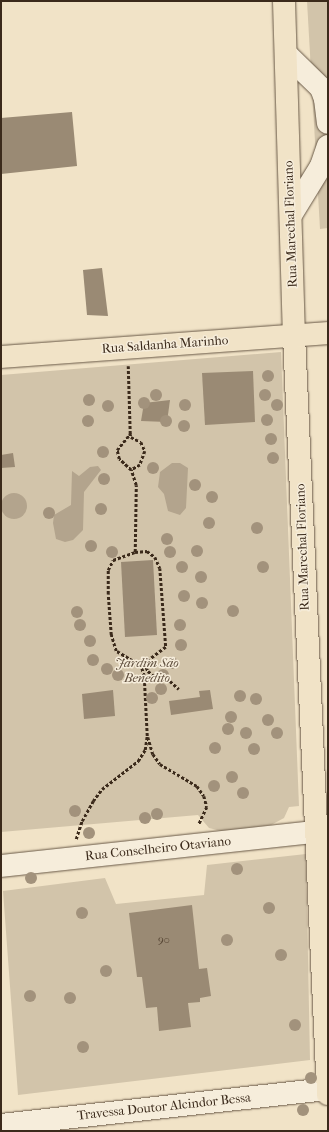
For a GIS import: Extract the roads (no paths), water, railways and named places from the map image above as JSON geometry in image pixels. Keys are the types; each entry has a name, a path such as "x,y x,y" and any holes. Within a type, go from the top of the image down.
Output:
{"main road":[{"name":"Rua Marechal Floriano","path":"284,1 294,336 315,832 328,1094"},
{"name":"Rua Saldanha Marinho","path":"1,357 328,333"}],"street":[{"path":"286,54 321,88 326,99 328,123"},
{"path":"291,215 321,166 328,146"},
{"name":"Rua Conselheiro Otaviano","path":"1,866 315,832"},
{"name":"Travessa Doutor Alcindor Bessa","path":"1,1125 328,1088"}],"park label":[{"name":"Jardim São Benedito","path":"147,672"}]}
